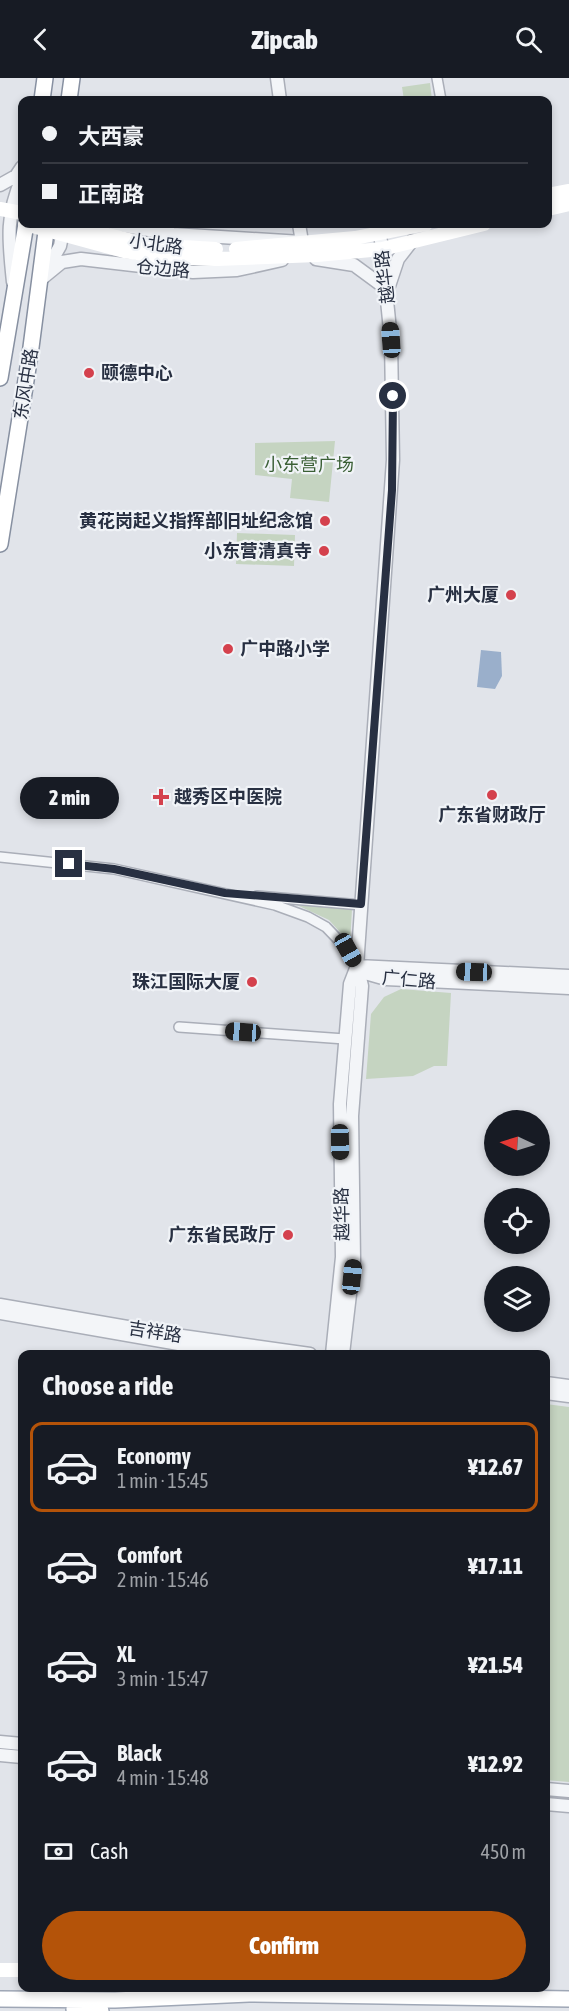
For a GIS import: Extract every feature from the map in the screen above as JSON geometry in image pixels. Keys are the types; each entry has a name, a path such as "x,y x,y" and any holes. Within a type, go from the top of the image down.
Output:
{"main road":[{"path":"43,96 45,78"},
{"path":"70,96 72,78"},
{"path":"552,194 569,190"},
{"path":"552,208 569,204"},
{"path":"0,208 18,212"},
{"name":"小北路","path":"0,218 18,222"},
{"name":"东风中路","path":"0,378 24,228"},
{"name":"小北路","path":"43,228 124,251 165,257 217,254"},
{"name":"东风中路","path":"0,544 46,228"},
{"name":"小北路","path":"79,228 131,242 217,254"},
{"name":"仓边路","path":"217,254 380,234 408,228"},
{"name":"仓边路","path":"217,254 292,257 382,249 467,228"},
{"path":"0,1970 18,1970"},
{"path":"171,1992 198,1995"},
{"path":"0,2007 198,1995 323,1995 389,1992 569,1999"},
{"path":"0,1999 101,2011"}],"street":[{"path":"277,78 279,96"},
{"path":"437,78 440,96"},
{"path":"0,185 18,173"},
{"path":"14,295 8,226 18,188"},
{"path":"40,280 60,246 63,228"},
{"path":"78,228 75,242 80,252 93,260"},
{"name":"仓边路","path":"137,228 173,234 302,242"},
{"path":"300,228 302,242"},
{"name":"越华路","path":"332,1350 342,1257 340,1104 350,984 357,966 392,490 393,371 388,290 380,234"},
{"path":"0,237 7,250 14,295"},
{"path":"292,257 354,265 388,290 398,259 412,241"},
{"name":"仓边路","path":"40,280 62,262 93,260 142,268 217,272 256,267 292,257"},
{"path":"0,856 114,869 275,905 308,917 338,938 357,966"},
{"path":"225,893 361,904"},
{"name":"越华路","path":"343,1350 355,1237 352,1116 362,986 357,966"},
{"name":"广仁路","path":"357,966 569,976"},
{"name":"广仁路","path":"357,966 365,973 386,979 569,988"},
{"path":"179,1027 345,1039"},
{"name":"吉祥路","path":"0,1305 179,1336 281,1350"},
{"name":"吉祥路","path":"0,1313 213,1350"},
{"path":"550,1384 569,1386"},
{"path":"550,1394 569,1396"},
{"path":"0,1742 18,1744"},
{"path":"0,1755 18,1757"},
{"path":"550,1789 569,1791"},
{"path":"550,1804 569,1806"},
{"path":"323,1995 329,1992"}],"green space":[{"path":"430,83 432,96 403,96 402,87"},
{"name":"小东营广场","path":"335,441 329,502 290,498 292,479 255,475 255,443"},
{"path":"237,533 295,535 294,566 236,564"},
{"path":"297,905 352,909 350,943 329,920"},
{"path":"401,989 451,993 447,1066 434,1066 413,1076 366,1079 371,1014 384,997"},
{"path":"550,1405 569,1407 569,1782 550,1780"}],"water":[{"path":"481,650 501,652 502,676 495,689 477,687"}],"place":[{"name":"颐德中心","path":"89,373"},
{"name":"黄花岗起义指挥部旧址纪念馆","path":"325,521"},
{"name":"小东营清真寺","path":"324,551"},
{"name":"广州大厦","path":"511,595"},
{"name":"广中路小学","path":"228,649"},
{"name":"广东省财政厅","path":"492,795"},
{"name":"越秀区中医院","path":"161,797"},
{"name":"珠江国际大厦","path":"252,982"},
{"name":"广东省民政厅","path":"288,1235"}],"route":[{"path":"69,864 114,869 225,893 361,904 392,490 393,396"}]}
